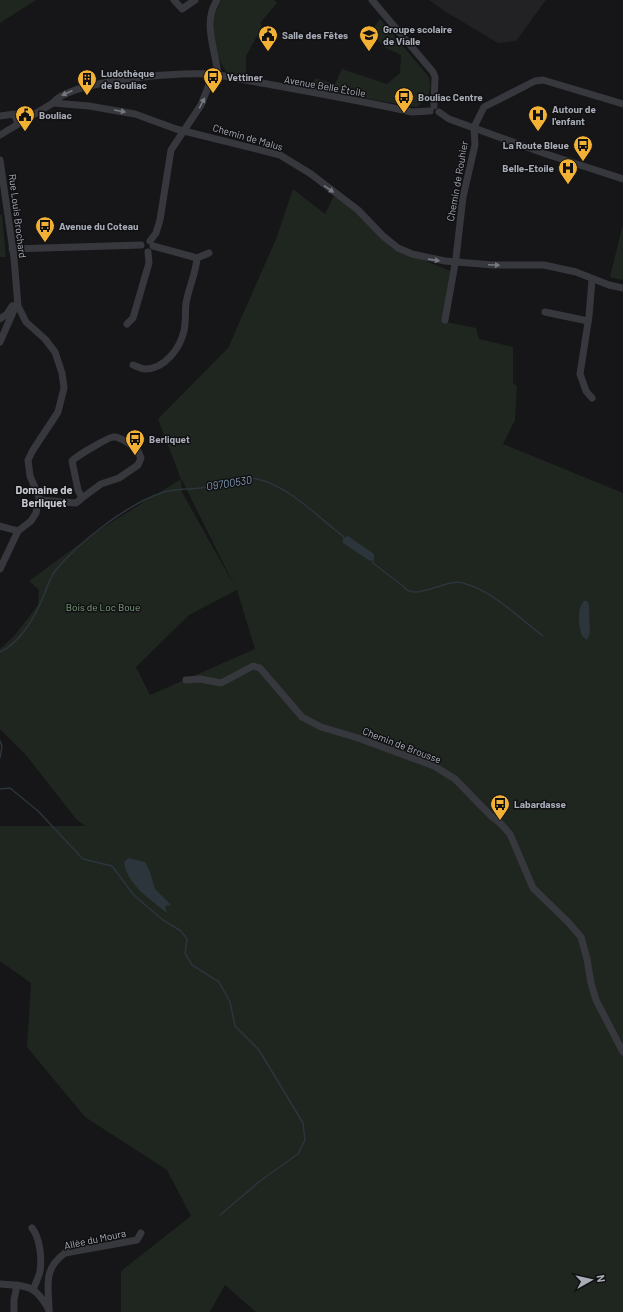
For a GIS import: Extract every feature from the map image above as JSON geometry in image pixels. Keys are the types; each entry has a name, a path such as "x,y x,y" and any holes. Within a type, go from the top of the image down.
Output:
{"street":[{"path":"174,0 182,9 194,0"},
{"path":"127,324 133,318 148,263 150,246 160,220 171,150 205,98 210,82 218,75 210,22 212,11 217,0"},
{"path":"372,0 433,72 435,77 432,108 439,108 439,112 449,119 546,154 623,179"},
{"name":"Avenue Belle Étoile","path":"0,135 53,103 64,94 88,85 157,76 218,75 412,112 432,108"},
{"path":"474,128 484,108 535,81 543,80 623,104"},
{"name":"Chemin de Malus","path":"53,103 122,111 185,130 280,155 298,165 358,210 383,236 398,248 430,260 493,265 544,265 576,272 609,286 623,288"},
{"path":"0,116 14,114 18,123"},
{"name":"Chemin de Rouhier","path":"455,262 463,197 475,145 474,128"},
{"name":"Rue Louis Brochard","path":"0,160 17,299"},
{"path":"12,249 142,245 145,241 150,246 197,258 209,253"},
{"path":"133,365 144,369 157,366 166,361 179,347 185,329 186,304 196,268 197,258"},
{"path":"445,320 455,262"},
{"path":"592,280 588,322 580,374 586,391 592,398"},
{"path":"0,319 7,314 17,299"},
{"path":"0,342 16,308 17,299"},
{"path":"0,570 18,531 31,521 36,513 40,500 38,491 28,471 28,460 32,450 60,408 63,397 64,380 55,352 45,339 26,322 18,306 17,299"},
{"path":"545,312 588,322"},
{"path":"40,500 76,503 101,484 116,480 138,465 141,458 138,451 113,437 95,448 88,449 74,458 72,461 72,468 78,490 82,498"},
{"path":"0,526 18,531"},
{"name":"Chemin de Brousse","path":"186,680 200,679 221,683 253,666 260,668 302,717 321,727 358,738 434,766 455,779 510,834 532,888 568,922 581,937 596,1000 623,1052"},
{"path":"32,1228 37,1234 40,1259 40,1272 34,1291"},
{"name":"Allée du Moura","path":"50,1312 49,1272 55,1260 65,1253 137,1240 142,1233"},
{"path":"0,1284 30,1287 42,1298 50,1312"},
{"path":"14,1312 14,1300 17,1285"},
{"path":"34,1291 49,1286"}],"shaded area":[{"path":"429,0 546,0 516,41 498,43"},
{"path":"348,536 374,554 374,559 370,561 343,543 343,538"},
{"path":"584,601 587,601 589,605 590,633 587,640 582,636 579,623 581,604"},
{"path":"129,858 145,862 150,872 155,889 171,905 165,906 167,913 134,885 126,870 124,862"}],"green space":[{"path":"0,0 36,0 0,23"},
{"path":"222,0 274,0 277,3 261,22 261,29 246,56 246,76 228,73 218,56 215,46 214,25 215,15"},
{"path":"380,19 429,77 430,91 427,98 416,107 311,89 315,78 335,84 342,69 387,84 400,73 401,55 386,48 370,33"},
{"name":"Bois de Loc Boue","path":"293,189 325,214 334,196 356,211 391,247 453,272 446,322 476,328 479,339 513,347 513,384 517,386 515,420 503,444 623,493 623,1312 256,1312 225,1285 210,1312 121,1312 121,1271 191,1216 167,1170 85,1117 27,1047 31,983 0,961 0,826 85,826 76,819 26,755 0,729 0,649 15,635 38,605 39,590 29,581 96,532 181,479 158,419 228,348 276,239","holes":["182,480 235,587 182,492","237,590 255,649 150,695 136,667 189,615"]},
{"path":"0,215 2,215 6,257 0,257"},
{"path":"623,224 623,280 610,277"}],"waterway":[{"name":"O9700530","path":"0,652 13,644 29,625 37,611 50,579 65,559 91,536 120,514 135,505 164,492 201,488 245,478 257,479 281,488 292,495 344,537"},
{"name":"O9700530","path":"373,558 373,563 408,591 422,591 456,582 463,583 485,592 543,636"},
{"name":"O9700530","path":"0,741 2,746 0,758"},
{"path":"0,789 10,788 38,811 83,859 112,866 133,894 163,920 181,931 187,939 185,953 192,965 219,982 230,1002 235,1026 259,1050 303,1123 305,1140 298,1154 260,1181 220,1215"}],"place":[{"name":"Salle des Fêtes","path":"268,52"},
{"name":"Groupe scolaire de Vialle","path":"369,52"},
{"name":"Vettiner","path":"213,94"},
{"name":"Ludothèque de Bouliac","path":"87,96"},
{"name":"Bouliac Centre","path":"404,114"},
{"name":"Bouliac","path":"25,132"},
{"name":"Autour de l'enfant","path":"538,132"},
{"name":"La Route Bleue","path":"583,162"},
{"name":"Belle-Etoile","path":"568,185"},
{"name":"Avenue du Coteau","path":"45,243"},
{"name":"Berliquet","path":"135,456"},
{"name":"Labardasse","path":"500,821"}],"district":[{"name":"Domaine de Berliquet","path":"44,496"}]}
